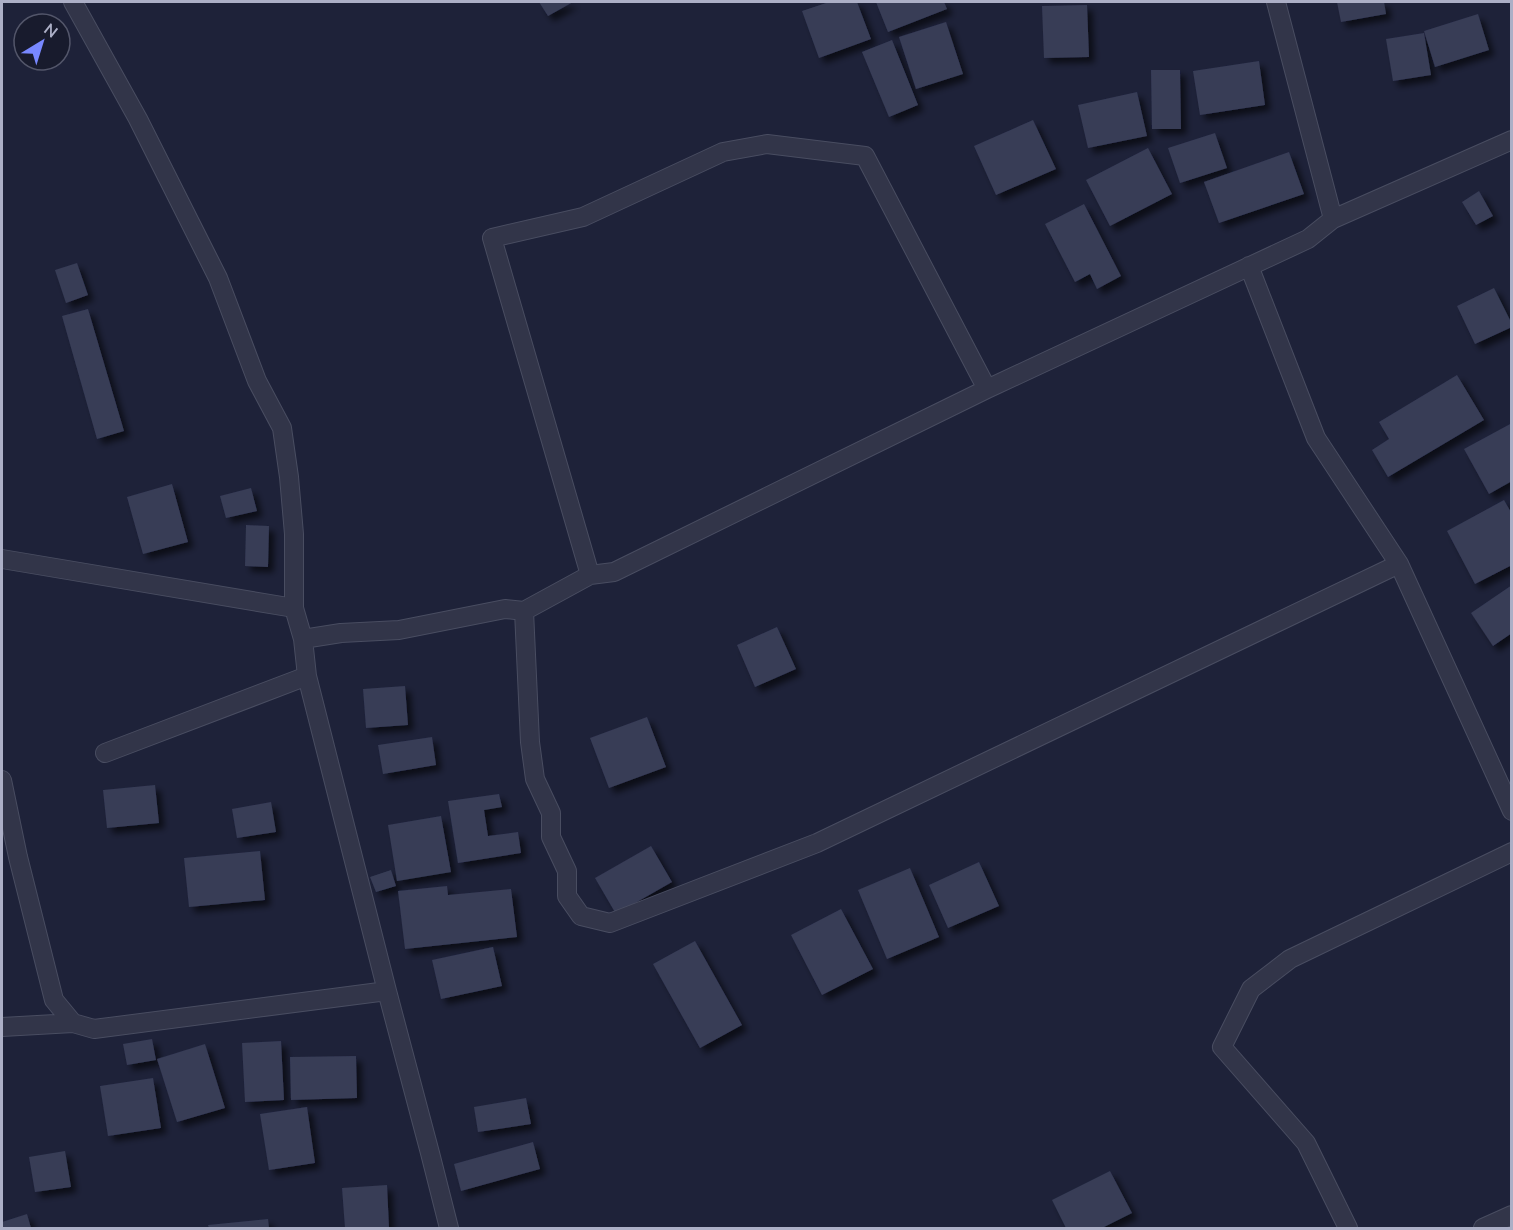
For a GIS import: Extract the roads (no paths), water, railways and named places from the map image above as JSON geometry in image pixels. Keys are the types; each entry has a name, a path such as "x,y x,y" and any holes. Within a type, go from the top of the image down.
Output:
{"street":[{"path":"73,2 138,118 218,278 256,381 282,428 294,534 294,608 303,639 307,676 449,1228"},
{"path":"1276,2 1333,219"},
{"path":"303,639 341,633 399,630 505,609 524,611 590,574 614,572 987,389 1308,239 1333,219 1512,140"},
{"path":"590,574 492,238 583,217 723,152 767,144 864,156 987,389"},
{"path":"1249,266 1316,438 1399,564 1512,811"},
{"path":"2,559 294,608"},
{"path":"524,611 530,742 535,779 551,813 551,837 567,871 567,896 581,916 610,923 817,843 1399,564"},
{"path":"105,753 307,676"},
{"path":"2,780 18,857 54,1000 74,1023"},
{"path":"1348,1228 1306,1143 1222,1047 1251,990 1290,959 1512,852"},
{"path":"2,1027 74,1023 94,1029 387,991"},
{"path":"1483,1228 1512,1215"}]}
